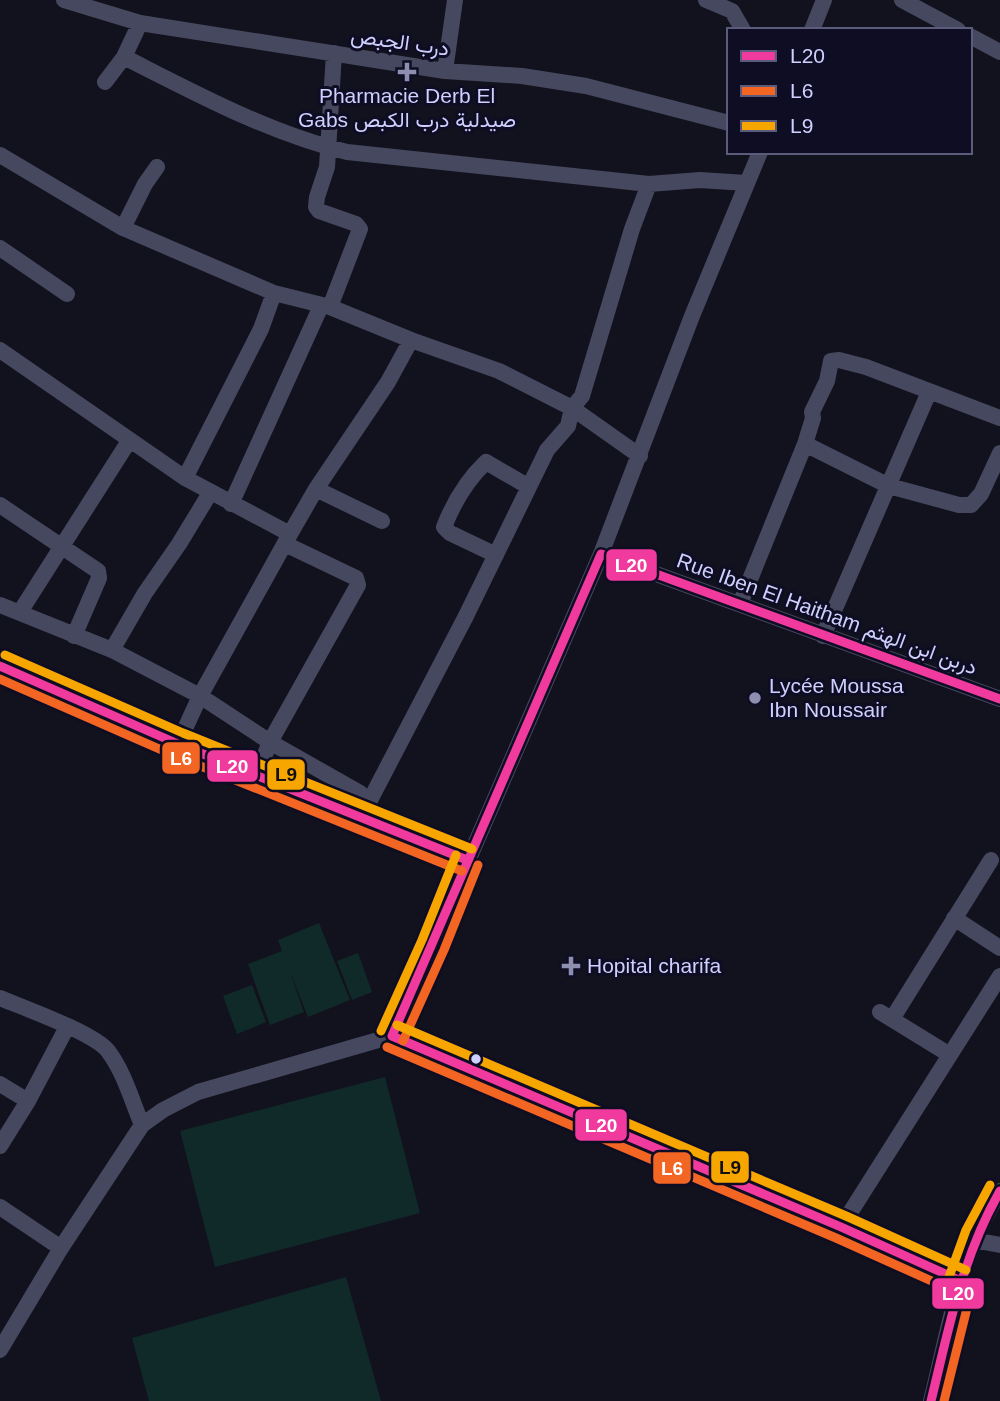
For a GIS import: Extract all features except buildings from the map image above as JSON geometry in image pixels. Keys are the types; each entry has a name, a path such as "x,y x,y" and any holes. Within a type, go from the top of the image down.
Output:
{"street":[{"name":"درب الجبص","path":"64,0 140,23 445,71 522,76 586,86 727,123"},
{"path":"445,71 455,0"},
{"path":"706,0 732,11 742,28"},
{"path":"813,28 824,0"},
{"path":"902,0 954,28"},
{"path":"106,82 124,57 140,23"},
{"path":"972,37 1000,52"},
{"path":"231,504 360,229 356,224 319,211 316,207 327,167 326,147 334,53"},
{"path":"124,57 210,101 326,147 347,152 649,184 701,180 746,183"},
{"path":"392,1036 601,554 692,316 759,154"},
{"path":"1,157 122,228 274,293 326,306 499,371 572,408 640,456"},
{"path":"122,228 157,167"},
{"path":"367,813 547,450 568,426 572,408 582,396 632,229 649,184"},
{"path":"0,248 68,294"},
{"path":"184,478 261,330 274,293"},
{"path":"178,744 200,695 316,489 388,382 411,340"},
{"path":"0,350 184,478 358,581 270,742 257,774"},
{"path":"740,604 805,444 813,418 812,412 827,381 831,361 839,360 866,367 1000,418"},
{"path":"823,636 929,392"},
{"path":"20,612 129,441"},
{"path":"805,444 889,486 959,505 971,505 982,494 1000,453"},
{"path":"496,555 450,533 444,527 446,522 460,494 486,462 529,487"},
{"path":"316,489 382,521"},
{"path":"112,650 145,593 210,493"},
{"path":"0,505 100,574 75,636"},
{"name":"Rue Iben El Haitham دربن ابن الهثم","path":"601,554 1000,699"},
{"path":"0,605 112,650 200,695 270,742 360,793 367,813"},
{"path":"0,666 178,744 367,813 467,860"},
{"path":"950,1055 886,1015 991,860"},
{"path":"954,918 1000,948"},
{"path":"841,1227 1000,976"},
{"path":"0,998 91,1036 107,1049 142,1125"},
{"path":"0,1146 28,1101 67,1027"},
{"path":"0,1350 61,1248 142,1125 163,1110 198,1092 392,1036 841,1227 961,1281"},
{"path":"0,1084 28,1101"},
{"path":"931,1401 974,1240 985,1214 1000,1191"},
{"path":"0,1207 61,1248"},
{"path":"974,1240 1000,1245"}],"green space":[{"path":"319,923 350,1000 308,1017 289,969 304,1012 270,1025 248,964 282,951 278,940"},
{"path":"358,953 372,992 352,1000 337,961"},
{"path":"252,985 266,1022 237,1034 223,996"},
{"path":"385,1077 420,1213 215,1267 180,1131"},
{"path":"346,1277 381,1401 149,1401 132,1338"}],"transit line":[{"name":"L20","path":"961,1281 841,1227 392,1036 601,554 1000,699"},
{"name":"L9","path":"5,655 183,733 472,849"},
{"name":"L20","path":"0,666 178,744 467,860"},
{"name":"L6","path":"0,679 173,755 462,871"},
{"name":"L9","path":"381,1031 456,855"},
{"name":"L6","path":"403,1041 478,865"},
{"name":"L9","path":"397,1025 846,1216 966,1270"},
{"name":"L6","path":"387,1047 836,1238 956,1292"},
{"name":"L9","path":"949,1277 966,1230 990,1185"},
{"name":"L20","path":"931,1401 966,1267 1000,1191"},
{"name":"L6","path":"944,1401 973,1284"}],"place":[{"name":"Pharmacie Derb El Gabs صيدلية درب الكبص","path":"407,72"},
{"name":"Lycée Moussa Ibn Noussair","path":"755,698"},
{"name":"Hopital charifa","path":"571,966"}]}
